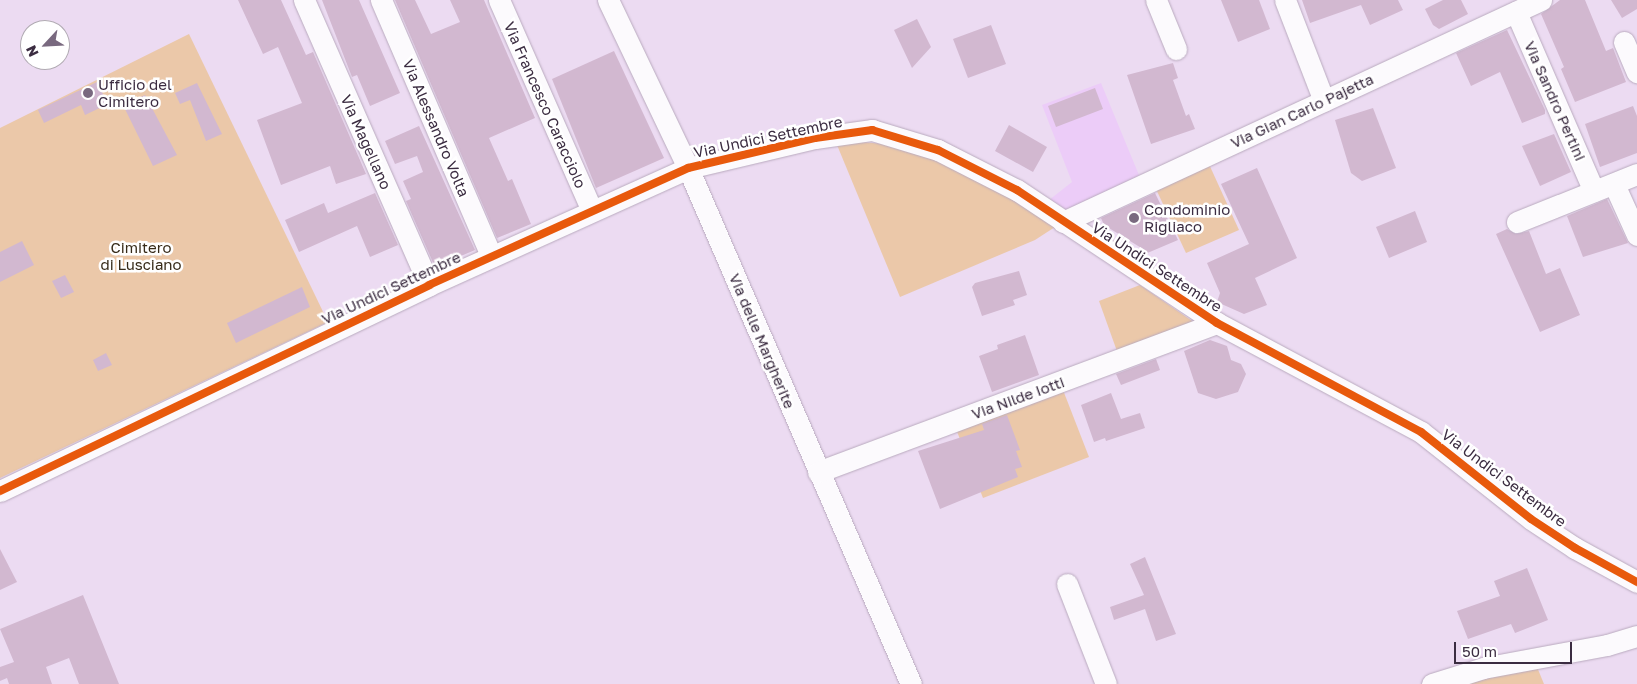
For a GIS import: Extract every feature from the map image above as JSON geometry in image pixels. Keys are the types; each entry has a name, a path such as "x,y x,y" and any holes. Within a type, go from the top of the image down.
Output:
{"street":[{"name":"Via Magellano","path":"304,0 429,285"},
{"name":"Via Alessandro Volta","path":"381,0 491,256"},
{"name":"Via Francesco Caracciolo","path":"500,0 591,209"},
{"name":"Via delle Margherite","path":"608,0 688,168 911,684"},
{"path":"1156,0 1176,49"},
{"path":"1285,0 1324,101"},
{"name":"Via Gian Carlo Pajetta","path":"1063,222 1542,0"},
{"name":"Via Sandro Pertini","path":"1516,12 1594,191"},
{"path":"1624,42 1637,72"},
{"name":"Via Undici Settembre","path":"0,491 429,285 591,209 688,168 815,138 872,130 938,150 1017,190 1217,323 1421,432 1531,519 1575,548 1637,582"},
{"path":"1517,222 1637,174"},
{"path":"1618,194 1637,235"},
{"name":"Via Nilde Iotti","path":"818,472 1217,323"},
{"path":"1067,584 1106,684"},
{"path":"1432,684 1484,668 1607,645 1637,636"}],"shaded area":[{"path":"1101,83 1141,180 1055,227 1035,211 1072,182 1042,105"}],"green space":[{"name":"Cimitero di Lusciano","path":"189,34 328,322 0,478 0,128"},
{"path":"862,142 884,144 939,160 1008,195 1055,227 1035,240 900,297 837,145"},
{"path":"1208,162 1239,230 1186,253 1155,187"},
{"path":"1140,285 1198,325 1118,354 1099,301"},
{"path":"1063,390 1089,457 983,498 956,429"},
{"path":"1537,667 1544,684 1464,684"}],"building":[{"path":"238,0 281,0 306,55 313,52 366,174 336,184 330,166 281,185 257,120 302,103 278,47 263,54"},
{"path":"322,0 359,0 400,93 370,106 357,75 352,77"},
{"path":"395,0 415,0 431,34 460,22 450,0 484,0 535,118 489,138 508,181 512,179 531,224 497,238"},
{"path":"1221,0 1259,0 1270,29 1238,42"},
{"path":"1302,0 1398,0 1403,10 1370,25 1361,5 1310,23"},
{"path":"1443,0 1461,0 1468,14 1439,29 1433,25 1425,9"},
{"path":"1560,0 1585,0 1606,51 1613,48 1626,82 1575,102 1561,69 1564,67 1541,14"},
{"path":"1611,0 1637,0 1637,9 1622,18"},
{"path":"917,19 931,47 912,68 894,30"},
{"path":"991,25 1006,64 968,78 953,39"},
{"path":"1507,30 1545,110 1545,114 1522,123 1500,72 1471,86 1456,53"},
{"path":"614,51 664,158 596,188 552,79"},
{"path":"1173,63 1178,78 1173,80 1186,116 1189,114 1195,129 1151,144 1127,75"},
{"name":"Ufficio del Cimitero","path":"97,82 108,104 85,115 81,105 44,123 38,110"},
{"path":"197,83 222,134 206,141 190,100 180,104 175,93"},
{"path":"1095,88 1103,109 1056,127 1048,106"},
{"path":"145,95 177,155 153,166 123,105"},
{"path":"1633,106 1637,116 1637,153 1600,167 1585,124"},
{"path":"1373,108 1396,168 1362,181 1351,173 1335,120"},
{"path":"1009,125 1047,147 1033,172 995,151"},
{"path":"419,126 475,250 435,267 406,201 411,199 403,181 423,172 417,156 395,164 385,141"},
{"path":"1554,134 1571,172 1540,186 1522,146"},
{"path":"1257,168 1297,258 1255,278 1267,305 1244,314 1217,302 1220,293 1207,263 1249,244 1221,184"},
{"path":"375,193 398,245 370,257 357,226 299,252 285,220 324,203 328,213"},
{"name":"Condominio Rigliaco","path":"1155,193 1178,240 1145,254 1143,249 1104,225 1101,218"},
{"path":"1607,199 1628,243 1583,257 1567,216"},
{"path":"1415,211 1427,242 1389,258 1376,227"},
{"path":"1507,229 1516,234 1529,231 1546,274 1560,268 1580,315 1540,332 1496,234"},
{"path":"22,241 34,265 0,282 0,252"},
{"path":"1019,271 1027,295 1013,300 1015,305 982,316 972,287 975,283"},
{"path":"65,275 74,292 61,298 52,281"},
{"path":"302,287 310,307 236,343 227,323"},
{"path":"1025,335 1039,375 992,392 979,356 998,349 997,345"},
{"path":"1210,340 1227,346 1231,360 1241,364 1246,374 1238,392 1216,399 1198,393 1184,351"},
{"path":"106,353 112,365 98,371 93,360"},
{"path":"1156,359 1160,370 1121,385 1116,374"},
{"path":"1111,393 1121,419 1140,413 1145,428 1106,441 1105,438 1094,442 1081,405"},
{"path":"1007,415 1020,450 1016,451 1022,467 1015,469 1018,477 940,509 918,451 984,430 982,424"},
{"path":"0,549 17,582 0,590"},
{"path":"1145,557 1176,634 1156,641 1145,609 1114,620 1110,607 1144,595 1130,564"},
{"path":"1527,568 1548,620 1515,633 1511,624 1468,639 1457,611 1500,596 1494,581"},
{"path":"83,595 119,684 79,684 69,658 46,667 52,684 9,684 7,678 0,681 0,667 14,662 0,629"}],"cycle path":[{"path":"0,491 429,285 688,168 815,138 872,130 938,150 1017,190 1217,323 1421,432 1531,519 1575,548 1637,582"}],"place":[{"name":"Ufficio del Cimitero","path":"88,93"},
{"name":"Condominio Rigliaco","path":"1134,218"}]}
